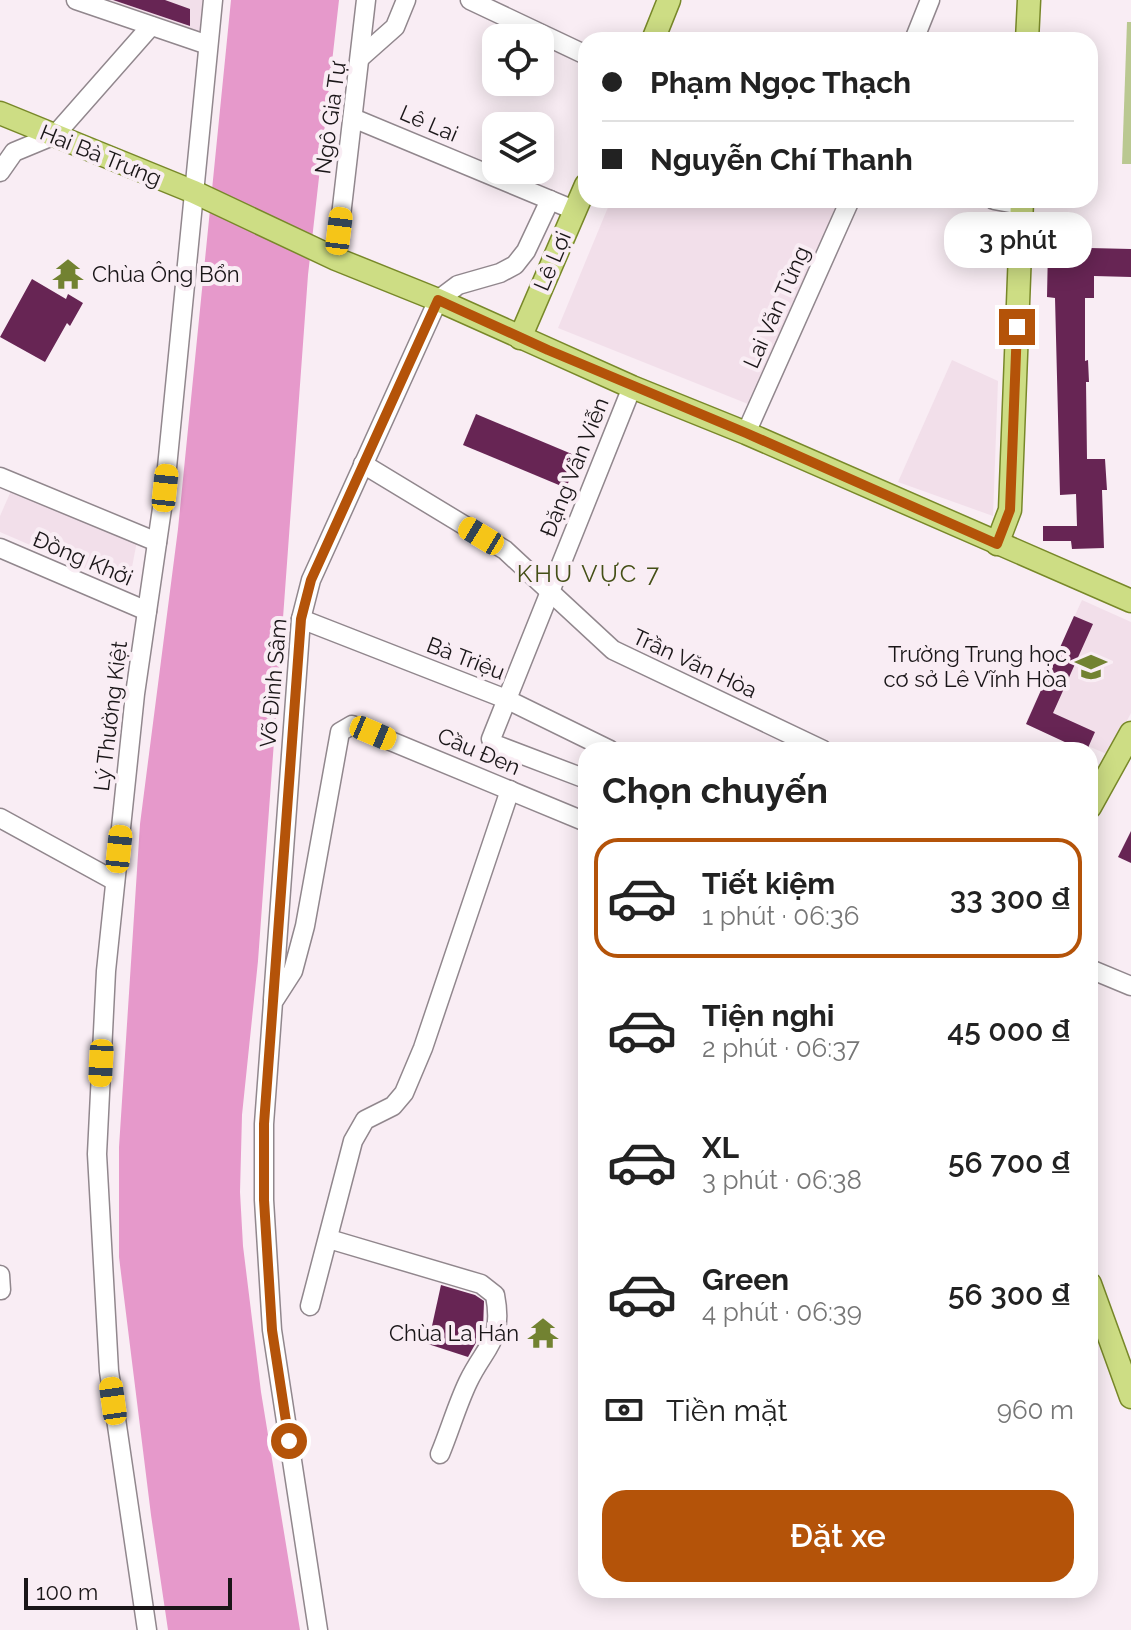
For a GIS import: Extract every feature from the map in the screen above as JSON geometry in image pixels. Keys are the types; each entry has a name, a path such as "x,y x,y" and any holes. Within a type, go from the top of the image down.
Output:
{"main road":[{"path":"656,32 669,0"},
{"path":"1027,32 1029,0"},
{"name":"Hai Bà Trưng","path":"0,113 197,194 329,256 438,300 632,387 746,433 1131,601"},
{"name":"Lê Lợi","path":"520,338 578,202"},
{"path":"997,544 1010,510 1022,208"},
{"path":"1098,793 1131,733"},
{"path":"1098,1306 1131,1397"}],"street":[{"path":"76,0 208,45"},
{"name":"Lý Thường Kiệt","path":"147,1630 109,1371 97,1154 106,971 115,881 135,694 165,488 197,194 213,0"},
{"path":"360,58 366,0"},
{"name":"Ngô Gia Tự","path":"329,256 360,58 395,27 406,0"},
{"path":"470,0 578,51"},
{"path":"917,32 930,0"},
{"path":"0,172 14,152 55,135 151,26"},
{"name":"Lê Lai","path":"353,118 574,210"},
{"path":"438,300 458,285 500,273 515,265 526,251 550,200"},
{"name":"Lai Văn Tửng","path":"746,433 846,208"},
{"name":"Võ Đình Sâm","path":"318,1630 272,1330 264,1200 264,1124 301,619 311,580 438,300"},
{"name":"Đặng Văn Viễn","path":"578,776 494,744 491,739 632,387"},
{"name":"Trần Văn Hòa","path":"363,464 505,550 613,650 806,742"},
{"path":"2,484 157,542"},
{"name":"Đồng Khởi","path":"0,548 147,611"},
{"name":"Bà Triệu","path":"301,619 506,699 594,742"},
{"name":"Cầu Đen","path":"273,1002 293,971 305,926 340,732 352,725 578,819"},
{"path":"310,1306 353,1141 365,1120 393,1106 404,1093 423,1048 510,790"},
{"path":"0,818 115,881"},
{"path":"1098,972 1131,986"},
{"path":"329,1239 481,1284 495,1295 498,1321 492,1345 469,1380 440,1454"}],"shaded area":[{"path":"88,0 204,0 201,37"},
{"path":"231,0 339,0 308,275 258,961 242,1115 240,1192 243,1246 261,1392 300,1630 168,1630 119,1257 119,1147 140,824 178,529"},
{"path":"608,208 835,208 753,406 558,328"},
{"path":"952,360 998,381 993,516 898,482"},
{"path":"11,491 137,541 129,583 123,585 0,532 0,516"},
{"name":"Trường Trung học cơ sở Lê Vĩnh Hòa","path":"1082,600 1131,622 1131,713 1109,755 1098,750 1098,742 1079,742 1027,720"}],"green space":[{"path":"1127,22 1131,22 1131,164 1122,164"}],"building":[{"path":"113,0 165,0 190,9 190,26"},
{"path":"1048,247 1131,249 1131,277 1094,276 1094,298 1085,298 1085,361 1088,360 1089,382 1086,382 1087,459 1105,459 1107,490 1102,490 1104,548 1072,549 1071,541 1043,541 1043,526 1077,526 1076,494 1060,495 1055,298 1047,297"},
{"path":"32,279 66,299 68,294 83,303 70,326 67,323 45,362 0,337"},
{"path":"476,414 579,457 566,488 463,445"},
{"path":"1074,616 1093,624 1053,713 1095,732 1091,742 1065,742 1026,724"},
{"path":"1131,831 1131,863 1118,857"},
{"name":"Chùa La Hán","path":"441,1285 475,1295 484,1301 483,1330 468,1357 428,1344"}],"place":[{"name":"Chùa Ông Bổn","path":"68,274"},
{"name":"Trường Trung học cơ sở Lê Vĩnh Hòa","path":"1091,667"},
{"name":"Chùa La Hán","path":"543,1333"}],"district":[{"name":"KHU VỰC 7","path":"589,574"}],"route":[{"path":"289,1441 272,1330 264,1200 264,1124 301,619 311,580 438,300 997,544 1010,510 1017,327"}]}
